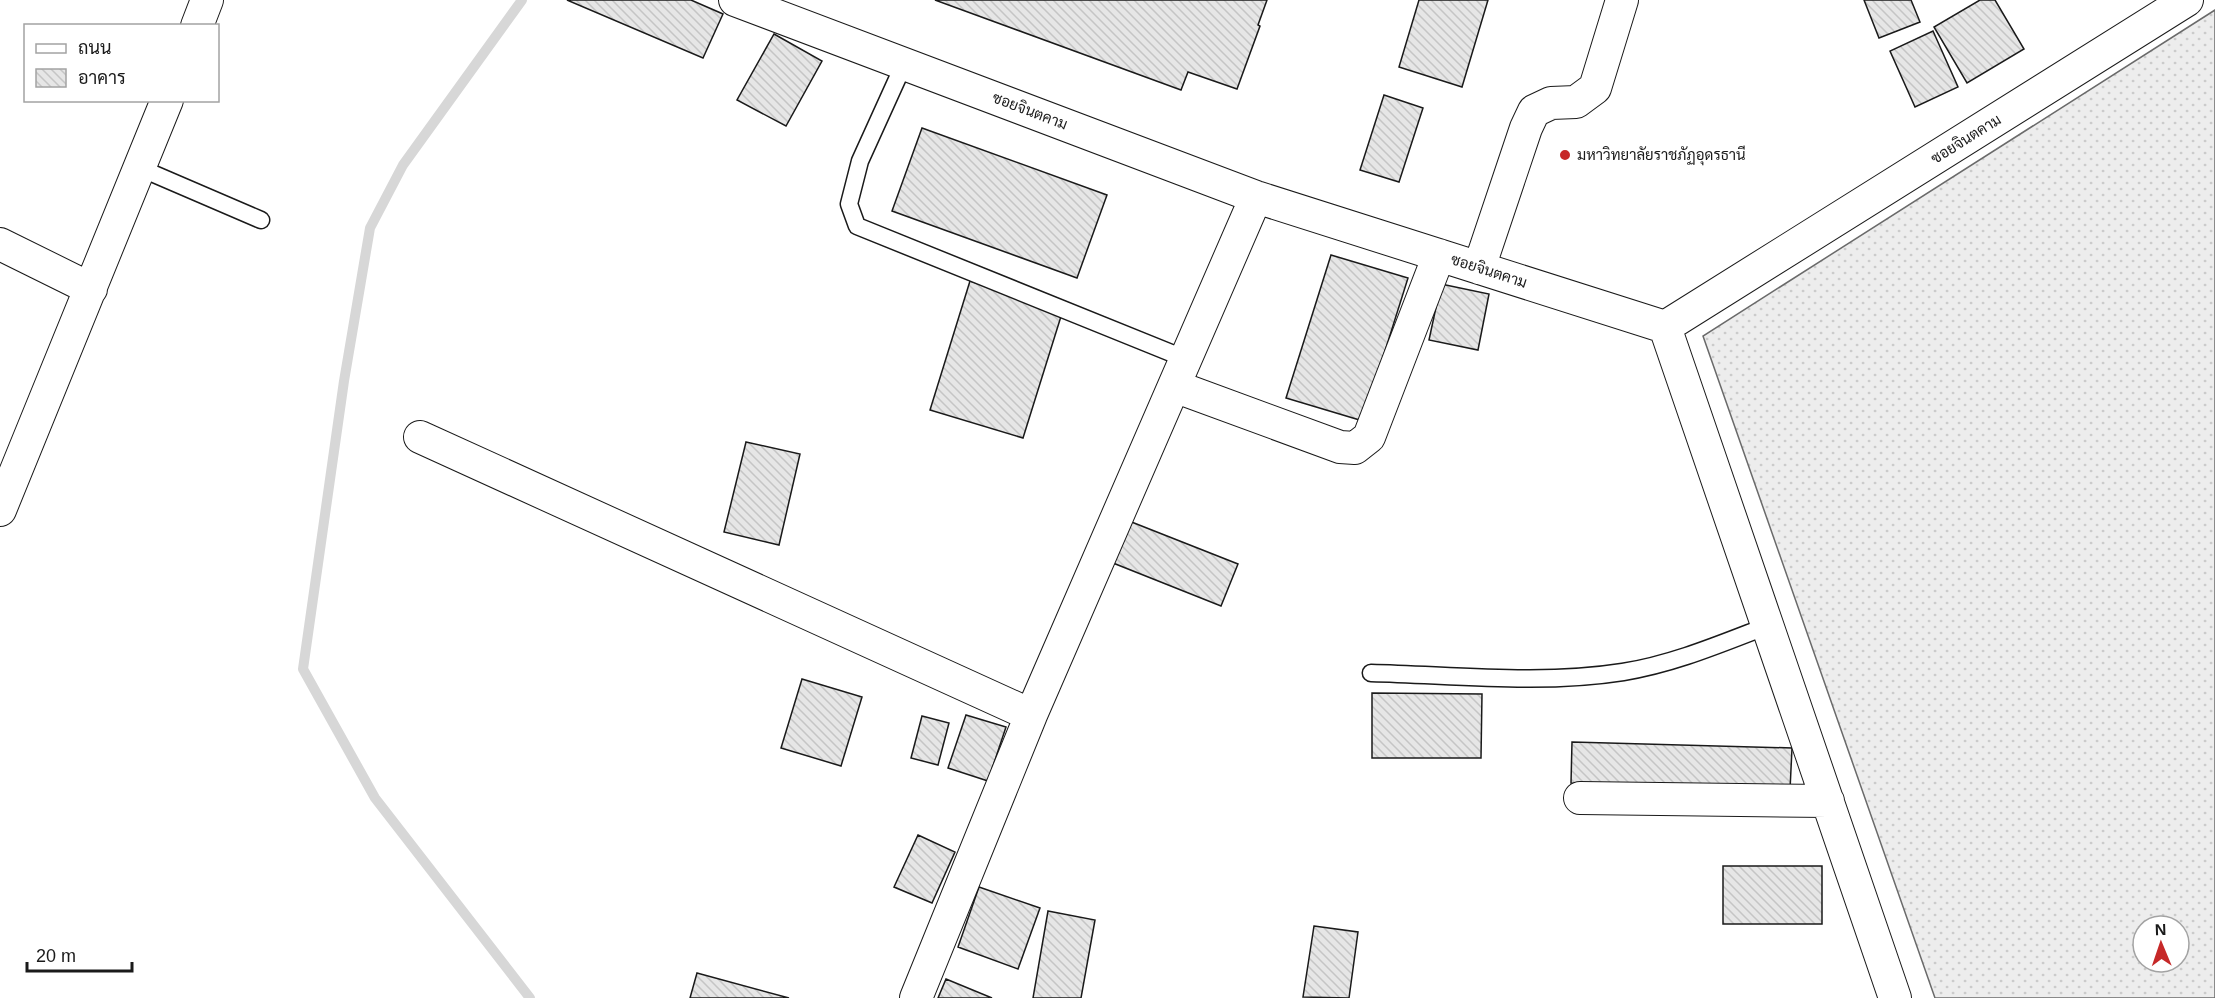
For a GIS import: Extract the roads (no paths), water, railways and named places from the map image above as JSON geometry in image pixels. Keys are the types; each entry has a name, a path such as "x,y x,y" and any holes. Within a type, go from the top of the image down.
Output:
{"street":[{"path":"198,24 207,0"},
{"name":"ซอยจินตคาม","path":"735,0 1256,196 1665,327 2182,1"},
{"path":"1479,268 1526,128 1534,111 1551,103 1576,102 1595,88 1622,0"},
{"path":"0,510 166,102"},
{"path":"916,998 1032,715 1256,196"},
{"path":"0,244 91,289"},
{"path":"1180,372 1340,447 1355,448 1369,437 1439,255"},
{"path":"1665,327 1896,998"},
{"path":"420,437 1032,715"},
{"path":"1580,798 1828,801"}],"lane":[{"path":"904,64 860,161 849,204 857,226 1180,372"},
{"path":"140,168 261,220"},
{"path":"1371,673 1550,678 1624,672 1689,655 1767,626"}],"waterway":[{"path":"522,0 403,165 370,228 344,381 303,669 375,798 530,998"}],"place":[{"name":"มหาวิทยาลัยราชภัฏอุดรธานี","path":"1565,155"}]}
